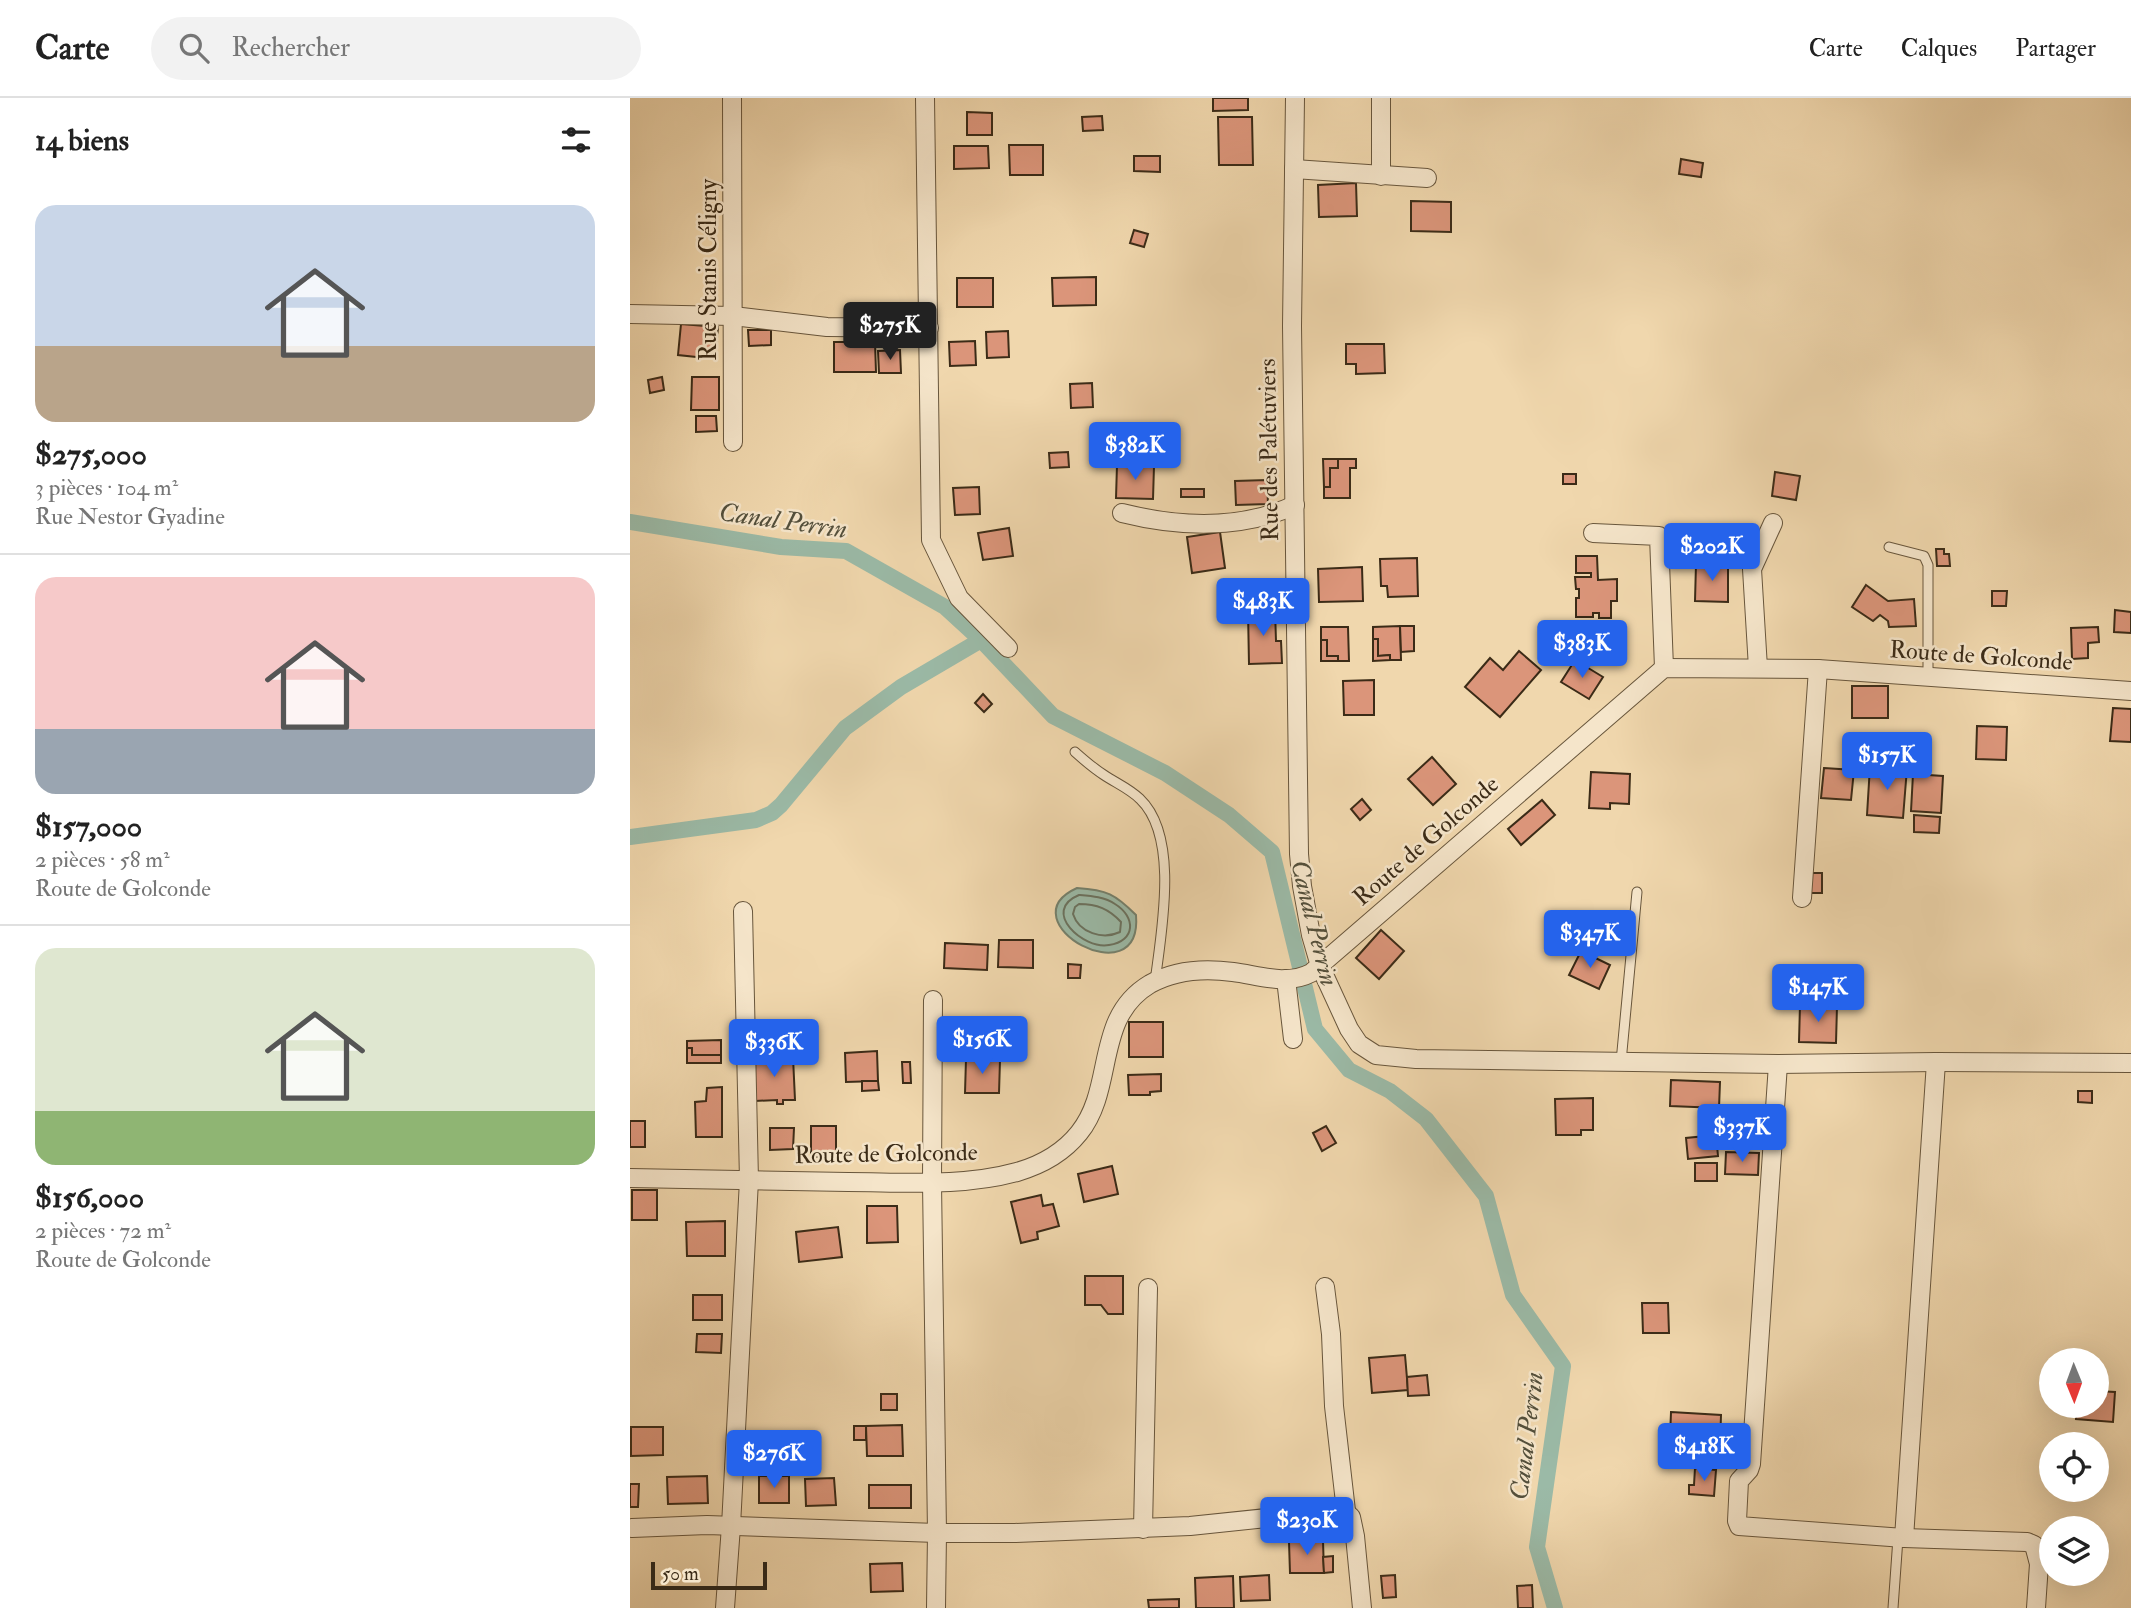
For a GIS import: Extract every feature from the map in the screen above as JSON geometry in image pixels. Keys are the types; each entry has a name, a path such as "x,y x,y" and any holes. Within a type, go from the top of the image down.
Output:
{"street":[{"name":"Rue Stanis Céligny","path":"732,98 733,442"},
{"path":"925,98 931,540 959,598 1008,648"},
{"name":"Rue des Palétuviers","path":"1295,98 1292,326 1298,844 1304,904 1320,966 1353,1036 1376,1055 1416,1059 1778,1064 2131,1063"},
{"path":"1381,98 1381,176"},
{"path":"1294,169 1427,178"},
{"path":"630,314 733,316 827,327 929,328"},
{"path":"1122,513 1154,521 1195,524 1272,516 1295,505"},
{"path":"1758,668 1752,569 1773,523"},
{"path":"1593,533 1659,536 1664,668"},
{"name":"Route de Golconde","path":"630,1178 932,1183 992,1177 1015,1172 1048,1159 1067,1146 1085,1125 1094,1105 1118,1017 1137,993 1177,974 1197,971 1231,971 1286,979 1304,976 1320,966 1664,668 1818,669 2131,691"},
{"path":"1802,898 1818,669"},
{"path":"725,1608 749,1180 743,911"},
{"path":"1286,979 1293,1039"},
{"path":"933,1000 936,1608"},
{"path":"1901,1538 1936,1062"},
{"path":"1778,1064 1750,1468 1739,1479 1738,1524 1741,1528 1901,1538 2024,1541 2032,1544 2037,1551 2039,1564 2036,1608"},
{"path":"1325,1287 1331,1334 1334,1406 1346,1511 1351,1517 1355,1536 1362,1608"},
{"path":"1143,1529 1148,1288"},
{"path":"632,1528 731,1526 1015,1533 1143,1529 1346,1511"}],"lane":[{"path":"1889,547 1927,558 1927,677"},
{"path":"1075,751 1091,766 1140,799 1158,828 1164,888 1156,982"},
{"path":"1621,1062 1637,892"},
{"path":"1893,1608 1901,1538"}],"water":[{"path":"1077,888 1110,894 1136,915 1132,939 1119,951 1101,952 1082,945 1065,933 1056,918 1059,902"}],"building":[{"path":"1213,98 1248,98 1248,110 1213,111"},
{"path":"967,112 992,113 992,135 967,135"},
{"path":"1102,116 1103,130 1083,131 1082,117"},
{"path":"1218,117 1252,117 1253,165 1219,165"},
{"path":"1009,145 1043,145 1043,175 1010,175"},
{"path":"954,146 988,146 989,168 954,169"},
{"path":"1134,156 1160,156 1160,172 1134,171"},
{"path":"1681,159 1703,163 1701,177 1679,174"},
{"path":"1356,183 1357,216 1319,217 1318,185"},
{"path":"1411,201 1451,202 1451,232 1411,231"},
{"path":"1134,230 1148,234 1144,247 1130,243"},
{"path":"1096,277 1096,305 1053,306 1052,278"},
{"path":"957,278 993,278 993,307 957,307"},
{"path":"681,324 718,327 715,359 678,355"},
{"path":"748,330 771,330 771,345 749,346"},
{"path":"1008,331 1009,357 987,358 986,332"},
{"path":"975,341 976,365 950,366 949,342"},
{"path":"834,342 875,342 876,372 834,372"},
{"path":"1346,344 1384,344 1385,373 1356,374 1356,364 1346,364"},
{"path":"900,350 901,373 879,373 878,351"},
{"path":"662,377 664,390 650,393 648,380"},
{"path":"692,377 719,377 719,410 691,410"},
{"path":"1092,383 1093,407 1071,408 1070,384"},
{"path":"696,416 716,416 717,431 696,432"},
{"path":"1068,452 1069,467 1050,468 1049,453"},
{"path":"1323,459 1338,459 1338,468 1330,468 1330,487 1324,487"},
{"path":"1338,459 1356,459 1356,468 1350,468 1350,498 1324,498 1324,487 1330,487 1330,468 1338,468"},
{"path":"1117,465 1154,466 1153,499 1116,498"},
{"path":"1775,472 1800,476 1796,500 1772,496"},
{"path":"1563,474 1576,474 1576,484 1563,484"},
{"path":"1267,480 1268,504 1236,505 1235,481"},
{"path":"979,487 980,514 955,515 953,488"},
{"path":"1181,489 1204,489 1204,497 1181,497"},
{"path":"1009,528 1013,556 983,560 978,533"},
{"path":"1220,532 1225,568 1192,573 1187,537"},
{"path":"1936,549 1944,549 1944,554 1949,554 1950,566 1937,566"},
{"path":"1576,556 1597,556 1598,580 1617,579 1617,601 1611,601 1611,618 1599,618 1599,613 1593,613 1593,617 1576,617 1579,589 1576,589 1575,577 1591,577 1591,573 1576,573"},
{"path":"1417,558 1418,596 1388,597 1387,586 1381,586 1380,559"},
{"path":"1696,564 1728,565 1728,602 1695,601"},
{"path":"1362,567 1363,601 1319,602 1318,569"},
{"path":"1247,581 1268,581 1268,595 1247,595"},
{"path":"1866,585 1888,601 1914,599 1916,626 1889,627 1888,621 1880,615 1873,621 1852,607"},
{"path":"1992,591 2007,591 2006,606 1992,606"},
{"path":"1275,610 1276,641 1281,641 1282,663 1249,664 1248,611"},
{"path":"2115,610 2131,612 2131,633 2114,632"},
{"path":"1400,626 1401,660 1390,660 1390,655 1378,656 1378,639 1373,639 1373,627"},
{"path":"1400,626 1414,626 1414,651 1401,652"},
{"path":"1321,627 1348,627 1349,661 1338,661 1338,656 1327,656 1327,640 1321,640"},
{"path":"2098,627 2099,642 2088,643 2088,658 2072,659 2071,628"},
{"path":"1373,639 1378,639 1378,656 1390,655 1390,660 1373,661"},
{"path":"1321,640 1327,640 1327,656 1338,656 1338,661 1321,661"},
{"path":"1519,651 1541,670 1500,717 1465,687 1490,658 1503,670"},
{"path":"1575,660 1603,677 1589,699 1561,682"},
{"path":"1374,680 1374,715 1344,715 1343,681"},
{"path":"1852,686 1888,686 1888,718 1852,718"},
{"path":"983,694 992,704 984,712 975,703"},
{"path":"2113,708 2131,709 2131,742 2110,741"},
{"path":"1977,726 2007,727 2006,760 1976,759"},
{"path":"1432,757 1456,784 1433,805 1408,779"},
{"path":"1870,766 1907,768 1903,818 1867,815"},
{"path":"1824,768 1854,770 1851,800 1821,798"},
{"path":"1591,772 1630,774 1629,804 1610,803 1610,809 1589,808"},
{"path":"1913,774 1943,776 1941,813 1911,811"},
{"path":"1362,799 1371,810 1360,820 1351,809"},
{"path":"1542,800 1555,815 1521,845 1508,829"},
{"path":"1914,815 1940,817 1939,833 1914,832"},
{"path":"1811,873 1822,873 1822,893 1811,893"},
{"path":"1381,930 1404,951 1379,979 1356,958"},
{"path":"999,940 1033,940 1033,968 998,967"},
{"path":"945,943 988,945 987,970 944,968"},
{"path":"1581,951 1610,965 1599,989 1569,975"},
{"path":"1068,964 1081,965 1080,978 1068,978"},
{"path":"1800,1005 1837,1006 1836,1043 1799,1042"},
{"path":"1129,1022 1163,1022 1163,1057 1129,1057"},
{"path":"721,1040 721,1055 692,1055 692,1048 687,1048 687,1041"},
{"path":"687,1048 692,1048 692,1055 721,1055 721,1063 687,1063"},
{"path":"877,1051 878,1081 846,1082 845,1053"},
{"path":"793,1057 795,1100 783,1100 783,1104 777,1104 777,1100 755,1101 753,1059"},
{"path":"966,1059 1000,1060 999,1093 965,1093"},
{"path":"902,1062 910,1062 911,1083 903,1083"},
{"path":"1161,1074 1161,1091 1150,1092 1150,1095 1129,1095 1128,1075"},
{"path":"1671,1080 1720,1082 1719,1108 1670,1106"},
{"path":"862,1081 878,1081 879,1090 862,1091"},
{"path":"722,1087 722,1137 696,1137 695,1102 706,1101 707,1088"},
{"path":"2078,1091 2092,1091 2092,1103 2078,1102"},
{"path":"1593,1098 1593,1130 1581,1130 1581,1135 1556,1135 1555,1099"},
{"path":"630,1121 645,1121 645,1147 630,1147"},
{"path":"811,1126 836,1126 836,1157 811,1157"},
{"path":"1326,1126 1336,1143 1322,1151 1313,1133"},
{"path":"770,1128 794,1128 793,1149 770,1150"},
{"path":"1716,1135 1718,1156 1688,1159 1686,1138"},
{"path":"1726,1152 1759,1153 1758,1175 1725,1174"},
{"path":"1695,1163 1717,1163 1717,1181 1695,1181"},
{"path":"1112,1166 1118,1194 1084,1202 1078,1174"},
{"path":"632,1190 657,1190 657,1220 632,1220"},
{"path":"1041,1195 1043,1206 1053,1204 1059,1226 1037,1232 1038,1239 1021,1243 1011,1202"},
{"path":"867,1206 897,1206 898,1242 867,1243"},
{"path":"725,1221 725,1256 687,1256 686,1222"},
{"path":"838,1227 842,1257 799,1262 796,1232"},
{"path":"1085,1276 1123,1276 1123,1314 1108,1314 1101,1305 1085,1305"},
{"path":"693,1295 722,1295 722,1320 693,1320"},
{"path":"1642,1303 1668,1303 1669,1333 1643,1333"},
{"path":"697,1334 722,1334 721,1353 696,1352"},
{"path":"1405,1355 1408,1390 1372,1393 1369,1358"},
{"path":"1427,1375 1429,1395 1408,1396 1407,1377"},
{"path":"2109,1392 2115,1392 2113,1422 2076,1419 2109,1418"},
{"path":"881,1394 897,1394 897,1410 881,1410"},
{"path":"1671,1412 1721,1415 1720,1446 1681,1445 1681,1438 1670,1438"},
{"path":"902,1425 903,1456 867,1456 866,1426"},
{"path":"854,1426 866,1426 866,1440 854,1440"},
{"path":"631,1427 663,1427 663,1455 631,1456"},
{"path":"1695,1468 1716,1470 1714,1496 1689,1494 1689,1485 1694,1485"},
{"path":"707,1476 708,1503 668,1504 667,1477"},
{"path":"759,1476 789,1476 789,1503 759,1503"},
{"path":"834,1478 836,1505 806,1506 805,1479"},
{"path":"630,1484 639,1484 638,1507 630,1507"},
{"path":"869,1485 911,1485 911,1508 869,1508"},
{"path":"1323,1541 1324,1573 1290,1573 1289,1542"},
{"path":"1333,1556 1333,1572 1324,1573 1323,1557"},
{"path":"902,1563 903,1591 871,1592 870,1564"},
{"path":"1269,1575 1270,1600 1241,1601 1240,1577"},
{"path":"1395,1575 1396,1597 1383,1598 1381,1576"},
{"path":"1233,1576 1234,1608 1196,1608 1195,1578"},
{"path":"1532,1585 1533,1608 1518,1608 1517,1586"},
{"path":"1179,1599 1179,1608 1149,1608 1148,1600"}],"waterway":[{"name":"Canal Perrin","path":"630,522 781,547 846,551 945,607 981,640 1053,716 1165,773 1229,815 1272,852 1315,1029 1349,1070 1390,1091 1426,1119 1486,1196 1513,1295 1563,1366 1537,1547 1555,1608"},
{"path":"630,837 756,820 772,813 845,728 901,687 981,640"}]}
